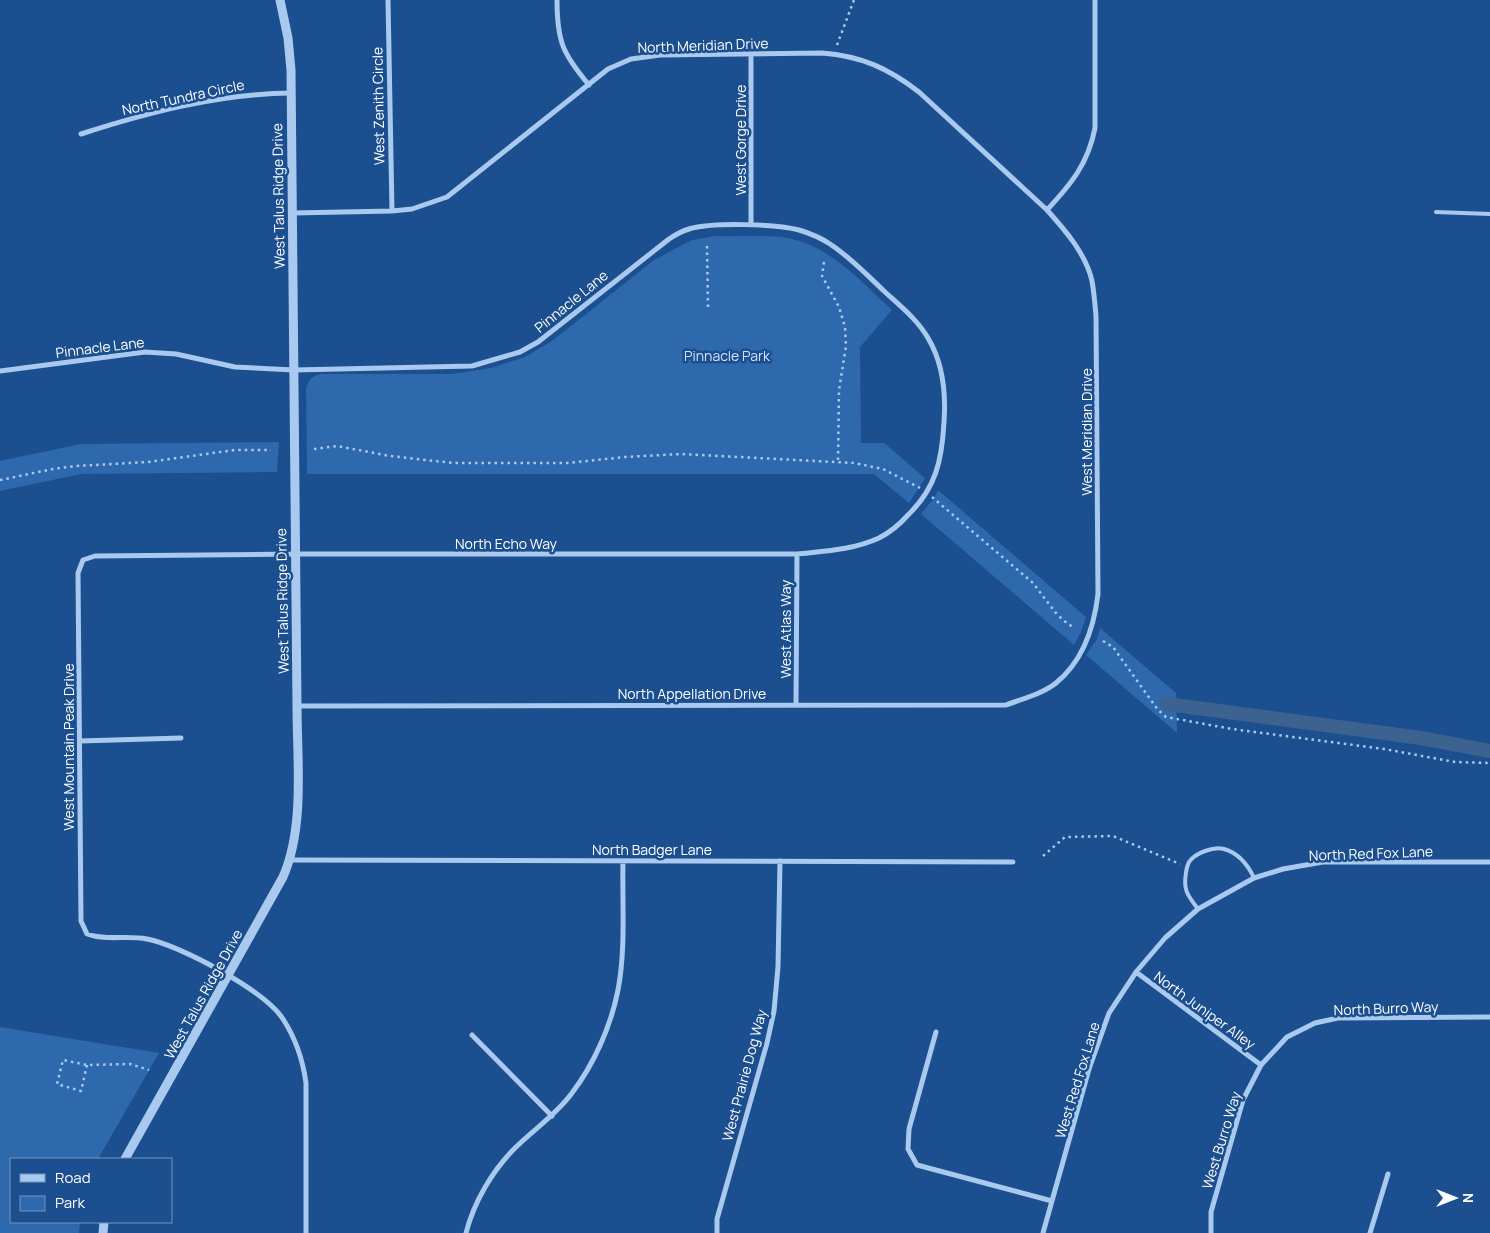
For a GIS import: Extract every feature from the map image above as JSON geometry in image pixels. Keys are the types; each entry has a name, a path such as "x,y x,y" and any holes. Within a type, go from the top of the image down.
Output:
{"street":[{"name":"West Talus Ridge Drive","path":"126,1158 283,877 290,860 296,834 298,797 291,70 288,38 280,0"},
{"name":"West Zenith Circle","path":"388,0 392,211"},
{"path":"557,0 558,26 562,44 571,63 589,85"},
{"path":"1047,210 1076,177 1092,143 1095,128 1095,0"},
{"name":"North Meridian Drive","path":"293,213 412,209 447,197 608,69 631,58 660,55 751,54 835,54 876,64 899,77 919,92 1047,210"},
{"name":"West Gorge Drive","path":"751,54 751,225"},
{"name":"North Tundra Circle","path":"81,134 176,106 254,94 291,93"},
{"name":"West Meridian Drive","path":"1047,210 1064,229 1084,260 1092,280 1096,316 1098,594 1096,613 1089,639 1075,663"},
{"name":"Pinnacle Lane","path":"0,371 145,352 176,354 235,367 294,370 472,366 520,352 538,342 669,239 689,229 712,226 751,225 798,230 830,244 854,263 917,321 929,338 938,358 943,380 943,443 938,467 927,493 917,507"},
{"name":"North Echo Way","path":"83,560 95,556 296,554 797,554 856,546 880,538 901,523 917,507"},
{"name":"West Atlas Way","path":"796,704 797,554"},
{"name":"West Mountain Peak Drive","path":"83,560 78,573 81,921 86,934 99,938 148,939 178,950 229,976"},
{"name":"North Appellation Drive","path":"297,706 1006,704 1031,696 1056,683 1075,663"},
{"path":"80,741 181,738"},
{"name":"North Badger Lane","path":"290,860 1013,862"},
{"path":"466,1233 470,1216 491,1177 514,1149 552,1116 571,1094 590,1067 607,1026 618,990 622,957 623,861"},
{"name":"West Prairie Dog Way","path":"717,1233 717,1219 774,1011 778,967 780,861"},
{"name":"North Red Fox Lane","path":"1229,892 1254,878 1283,869 1323,862 1490,862"},
{"name":"West Red Fox Lane","path":"1044,1233 1090,1069 1109,1013 1136,972 1165,938 1198,909 1229,892"},
{"name":"North Juniper Alley","path":"1136,972 1260,1064"},
{"path":"229,976 265,999 283,1018 303,1063 306,1083 306,1233"},
{"name":"North Burro Way","path":"1287,1037 1315,1024 1338,1018 1490,1017"},
{"path":"936,1032 909,1129 908,1149 917,1165 1052,1201"},
{"path":"472,1035 552,1116"},
{"name":"West Burro Way","path":"1211,1233 1211,1212 1243,1100 1260,1064 1287,1037"},
{"path":"1370,1233 1388,1174"}],"lane":[{"path":"1436,212 1490,214"},
{"path":"1198,909 1186,889 1186,876 1190,862 1204,851 1223,848 1239,857 1249,868 1254,878"}],"path":[{"path":"837,48 854,0"},
{"path":"707,246 708,307"},
{"path":"824,262 822,276 839,307 845,326 846,346 839,390 838,462"},
{"path":"314,449 337,446 390,456 461,463 568,463 680,454 854,463 883,468 927,493 1033,583 1055,612 1074,628"},
{"path":"0,480 53,468 148,462 235,450 271,450"},
{"path":"1103,641 1113,648 1158,710 1166,717 1232,730 1384,749 1455,762 1490,763"},
{"path":"1043,856 1065,837 1112,836 1180,864"},
{"path":"87,1065 81,1090 57,1084 63,1060 87,1065 130,1064 150,1070"}],"green space":[{"name":"Pinnacle Park","path":"715,236 781,237 798,240 813,246 828,254 855,275 892,310 860,347 861,443 884,443 925,478 909,503 874,474 307,474 306,388 313,377 321,374 452,374 491,368 525,357 552,341 654,260 692,240"},
{"path":"279,442 277,472 81,474 0,491 0,461 81,444"},
{"path":"938,490 1086,617 1074,645 921,514"},
{"path":"1100,628 1176,693 1177,733 1086,655 1097,639"},
{"path":"0,1027 159,1053 99,1158 10,1158 10,1223 80,1223 79,1233 0,1233"}],"waterway":[{"path":"1167,704 1421,738 1490,751"}]}
